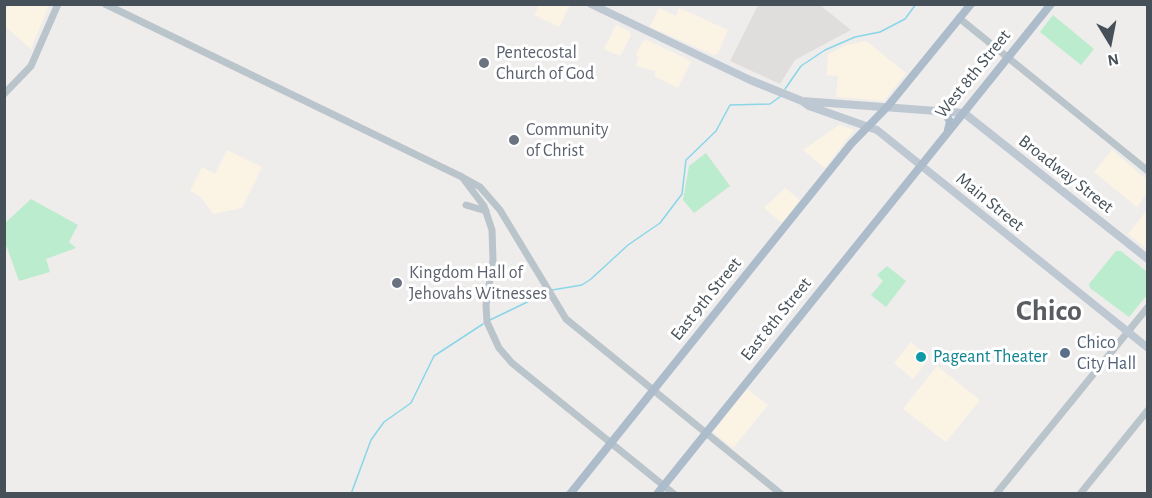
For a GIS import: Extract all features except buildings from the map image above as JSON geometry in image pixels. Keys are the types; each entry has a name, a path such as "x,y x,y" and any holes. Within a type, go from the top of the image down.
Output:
{"main road":[{"name":"Main Street","path":"591,4 770,88 818,109 877,130 1148,348"},
{"name":"East 9th Street","path":"570,494 851,144 888,106 971,4"},
{"name":"West 8th Street","path":"920,165 1051,4"},
{"path":"802,101 964,113"},
{"path":"945,112 950,120 948,130"},
{"name":"Broadway Street","path":"964,113 1148,259"},
{"name":"East 8th Street","path":"657,494 920,165"}],"street":[{"path":"4,94 22,78 34,60 58,4"},
{"path":"105,4 480,187 500,210 566,319 781,494"},
{"path":"959,18 1148,171"},
{"path":"462,177 478,196 492,230 494,247 486,297 486,314 490,330 499,348 512,363 674,494"},
{"path":"466,205 486,211"},
{"path":"996,494 1148,307"},
{"path":"1080,494 1148,410"}],"shaded area":[{"path":"10,5 49,5 31,49 5,26 5,11"},
{"path":"539,5 570,5 559,27 534,15"},
{"path":"758,5 820,5 851,30 795,60 780,84 730,61"},
{"path":"659,8 676,16 679,8 728,30 718,53 714,55 650,27"},
{"path":"616,25 629,31 631,35 620,56 604,49"},
{"path":"647,40 691,61 678,88 654,76 656,71 636,66 639,57 636,55 643,41"},
{"path":"866,41 906,73 884,101 836,97 838,76 827,75 828,54 846,45"},
{"path":"839,125 854,130 825,168 803,150"},
{"path":"227,150 262,167 242,208 213,214 200,196 190,191 202,167 215,174"},
{"path":"1112,150 1147,180 1147,193 1137,207 1094,172"},
{"path":"785,188 800,200 782,223 764,208"},
{"path":"1147,210 1147,249 1128,234"},
{"path":"911,342 928,356 928,360 913,379 894,363"},
{"path":"937,366 980,400 946,442 903,409"},
{"path":"747,389 768,405 733,448 713,432"}],"green space":[{"path":"1053,15 1094,49 1081,65 1040,32"},
{"path":"706,153 730,186 694,213 683,200 689,166"},
{"path":"31,199 78,225 69,242 76,248 46,259 50,272 19,281 5,242 5,223"},
{"path":"1116,251 1121,251 1147,272 1147,295 1129,317 1090,288 1089,284"},
{"path":"887,266 906,281 886,307 871,295 883,281 877,275"}],"waterway":[{"path":"785,89 801,66 825,50 855,37 880,32 905,19 916,4"},
{"path":"552,290 582,285 628,245 660,223 682,194 686,160 716,131 730,105 770,104 781,96"},
{"path":"490,320 548,292"},
{"path":"351,494 371,440 384,422 411,403 434,356 483,324"}],"place":[{"name":"Pentecostal Church of God","path":"484,63"},
{"name":"Community of Christ","path":"514,140"},
{"name":"Kingdom Hall of Jehovahs Witnesses","path":"397,283"},
{"name":"Chico City Hall","path":"1065,353"},
{"name":"Pageant Theater","path":"921,357"}],"district":[{"name":"Chico","path":"1049,311"}]}
